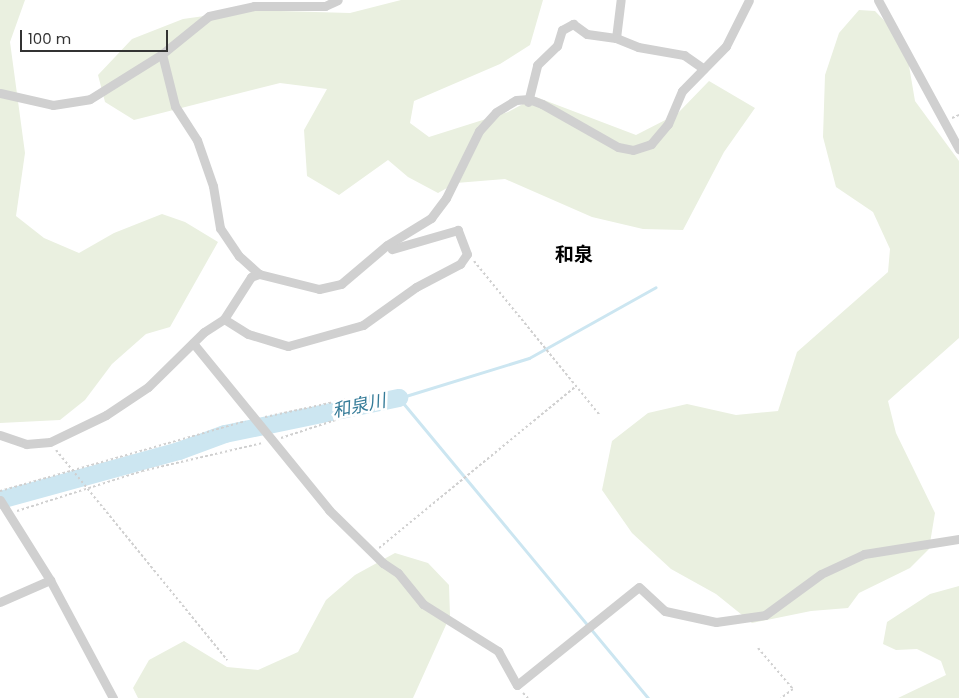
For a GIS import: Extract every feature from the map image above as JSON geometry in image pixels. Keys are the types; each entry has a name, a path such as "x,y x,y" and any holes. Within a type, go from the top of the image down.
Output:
{"street":[{"path":"0,93 53,105 90,99 162,54 209,16 254,6 326,6 338,0"},
{"path":"616,38 621,0"},
{"path":"162,54 175,106 197,140 213,186 220,228 239,256 259,274 319,289 341,284 387,245 430,218 446,198 482,127 504,106 528,100 618,148 633,150 652,144 664,132 682,91 726,46 749,0"},
{"path":"878,0 959,149"},
{"path":"528,100 537,65 557,46 562,30 573,24 587,34 616,38 638,47 684,55 704,69"},
{"path":"224,319 248,334 288,346 363,325 416,287 460,264 467,254 458,230 392,249"},
{"path":"0,435 26,444 50,442 106,415 135,396 193,343 224,319 245,283 259,274"},
{"path":"193,343 329,510 372,553 398,573 424,604 498,651 517,685 639,587 665,611 716,622 765,615 821,574 864,554 959,539"},
{"path":"4,507 50,580 113,698"},
{"path":"0,602 50,580"}],"path":[{"path":"467,254 599,414"},
{"path":"372,553 576,386"},
{"path":"0,491 254,419 348,399"},
{"path":"4,507 87,491 142,471 272,441 348,416"},
{"path":"50,442 87,491 227,660"},
{"path":"758,648 793,689 781,698"}],"green space":[{"path":"0,0 25,0 10,42 25,153 16,216 44,238 79,253 114,233 162,214 185,222 218,242 170,327 146,334 112,364 85,400 60,420 0,423"},
{"path":"401,0 543,0 530,45 500,64 414,101 410,123 429,137 508,112 536,97 636,135 677,114 709,81 755,108 724,152 683,230 643,229 592,217 505,179 456,183 438,193 408,177 388,160 339,195 307,176 304,130 327,89 280,83 134,120 105,102 98,75 132,39 183,19 247,10 350,13"},
{"path":"859,10 875,11 905,42 915,101 959,161 959,338 888,401 896,433 935,513 929,549 910,568 859,593 848,608 811,611 752,623 716,594 671,569 632,533 602,490 612,441 648,413 687,404 736,415 778,411 797,352 888,272 890,249 873,212 836,187 823,137 825,75 839,33"},
{"path":"395,553 428,563 449,585 450,616 413,698 138,698 133,688 149,660 184,641 227,667 258,670 298,652 326,600 355,575"},
{"path":"959,586 959,698 898,698 946,675 941,661 917,649 896,650 883,644 887,622 930,594"}],"waterway":[{"name":"和泉川","path":"648,698 399,398 529,358 656,287"},
{"name":"和泉川","path":"0,500 179,451 225,434 399,398"}],"district":[{"name":"和泉","path":"574,255"}]}
